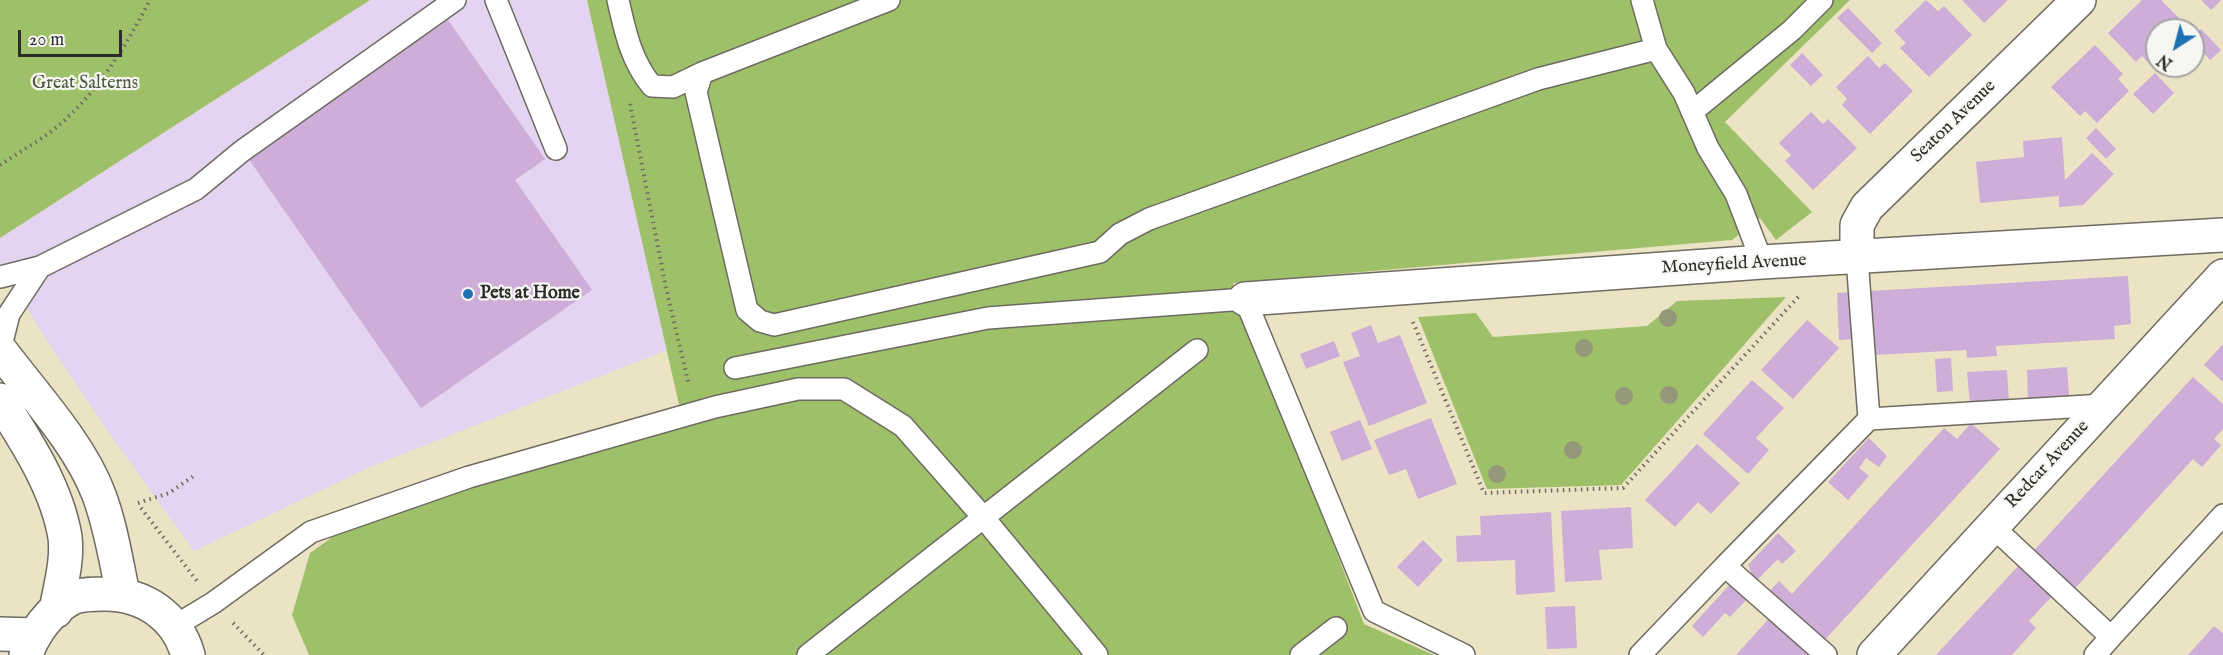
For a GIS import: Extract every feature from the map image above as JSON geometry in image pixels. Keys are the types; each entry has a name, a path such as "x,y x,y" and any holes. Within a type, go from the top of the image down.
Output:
{"street":[{"name":"Seaton Avenue","path":"1857,258 1857,225 1867,207 2079,0"},
{"name":"Moneyfield Avenue","path":"1245,299 1762,262 1811,261 2223,235"},
{"name":"Redcar Avenue","path":"1874,655 2223,276"},
{"path":"0,350 79,457 98,493 110,530 123,594"},
{"path":"0,400 29,446 58,510 65,547 56,611"},
{"path":"0,634 30,645 56,611 73,597 123,594 142,600 160,611 175,626 188,655"}],"lane":[{"path":"0,277 40,267 196,189 242,151 455,0"},
{"path":"496,0 556,149"},
{"path":"618,0 634,61 652,86 673,87 702,73 889,0"},
{"path":"1642,0 1656,49 1684,93 1708,148 1736,194 1762,262"},
{"path":"1692,112 1791,30 1822,0"},
{"path":"702,73 696,92 747,310 760,321 774,325 1100,252 1120,234 1149,219 1538,79 1656,49"},
{"path":"1857,258 1869,419"},
{"path":"0,350 9,314 40,267"},
{"path":"735,368 988,318 1245,299 1374,611 1464,655"},
{"path":"808,655 1197,350"},
{"path":"175,626 213,603 311,532 469,477 715,407 798,389 844,390 903,426 983,517 1096,655"},
{"path":"1640,655 1869,419 2104,405"},
{"path":"2095,655 2223,515"},
{"path":"1992,526 2111,637"},
{"path":"1725,566 1826,655"},
{"path":"1301,655 1336,628"}],"path":[{"path":"0,165 67,119 96,88 122,52 150,0"},
{"path":"630,102 666,288 690,388"},
{"path":"1398,288 1484,493 1623,488 1799,296 1811,261"},
{"path":"138,503 169,493 195,475"}],"shaded area":[{"path":"370,0 587,0 667,350 370,467 194,551 111,436 47,341 0,264 0,238"}],"green space":[{"name":"Great Salterns","path":"0,0 370,0 0,238"},
{"path":"587,0 1850,0 1725,122 1812,212 1776,240 1760,218 1732,240 1233,283 1364,624 1434,655 309,655 292,615 310,553 348,526 683,422"},
{"path":"1786,297 1621,485 1487,489 1418,317 1476,313 1493,337 1647,326 1677,301"}],"building":[{"path":"1926,0 1938,11 1944,6 1972,35 1929,77 1900,48 1906,43 1894,31"},
{"path":"1962,0 2008,0 1984,23"},
{"path":"2142,0 2161,0 2179,18 2145,18 2145,59 2142,56 2136,62 2108,33"},
{"path":"2201,0 2221,0 2211,10"},
{"path":"1848,8 1882,43 1872,53 1837,18"},
{"path":"448,20 545,159 515,180 592,290 421,408 248,158"},
{"path":"2205,33 2221,50 2210,60 2205,54"},
{"path":"2095,45 2123,74 2118,79 2129,91 2097,123 2085,111 2080,116 2051,87"},
{"path":"1802,53 1823,75 1811,86 1790,65"},
{"path":"1868,56 1879,68 1885,63 1913,91 1870,134 1842,105 1847,99 1836,87"},
{"path":"2150,78 2160,78 2174,93 2153,114 2133,94"},
{"path":"1811,112 1823,124 1828,119 1857,148 1813,190 1785,161 1791,155 1779,143"},
{"path":"2096,128 2116,149 2106,159 2086,138"},
{"path":"2062,137 2065,180 2092,153 2114,174 2083,205 2059,207 2059,196 1980,203 1976,162 2024,157 2023,141"},
{"path":"2128,276 2131,324 2114,326 2115,339 1996,346 1997,356 1967,358 1966,350 1874,355 1870,291"},
{"path":"1852,292 1855,339 1839,340 1837,293"},
{"path":"1807,320 1839,348 1793,399 1761,370"},
{"path":"1371,325 1378,343 1400,335 1427,403 1369,426 1343,362 1360,356 1351,333"},
{"path":"1334,341 1340,356 1306,369 1300,354"},
{"path":"2223,344 2223,382 2204,365"},
{"path":"1951,358 1953,391 1937,392 1935,359"},
{"path":"2067,367 2069,396 2028,398 2027,370"},
{"path":"2007,370 2009,402 1970,404 1967,372"},
{"path":"2193,377 2223,404 2223,429 2214,439 2221,445 2202,467 2193,459 2071,593 2030,555"},
{"path":"1752,380 1784,408 1756,438 1769,450 1748,474 1703,434"},
{"path":"1431,418 1457,484 1418,499 1406,469 1389,475 1374,440"},
{"path":"1360,420 1372,449 1342,461 1330,432"},
{"path":"1971,423 2000,449 1821,644 1767,594 1779,581 1792,594 1944,428 1957,439"},
{"path":"1869,438 1887,456 1879,467 1866,458 1859,468 1869,476 1848,500 1828,482"},
{"path":"1697,444 1740,483 1711,514 1698,502 1675,527 1645,500"},
{"path":"1631,507 1633,548 1599,550 1602,580 1565,582 1561,511"},
{"path":"1551,512 1555,592 1516,595 1515,560 1457,562 1456,536 1481,535 1480,516"},
{"path":"1778,533 1796,551 1782,564 1778,559 1755,582 1748,565"},
{"path":"1423,540 1443,560 1418,587 1397,567"},
{"path":"2021,563 2055,593 2029,621 2036,628 2012,655 1936,655"},
{"path":"1732,582 1749,597 1730,617 1725,613 1703,637 1692,626"},
{"path":"1575,606 1577,648 1547,649 1545,607"},
{"path":"1773,614 1811,655 1736,655"},
{"path":"2214,626 2223,633 2223,655 2188,655"}],"place":[{"name":"Pets at Home","path":"468,294"}]}
